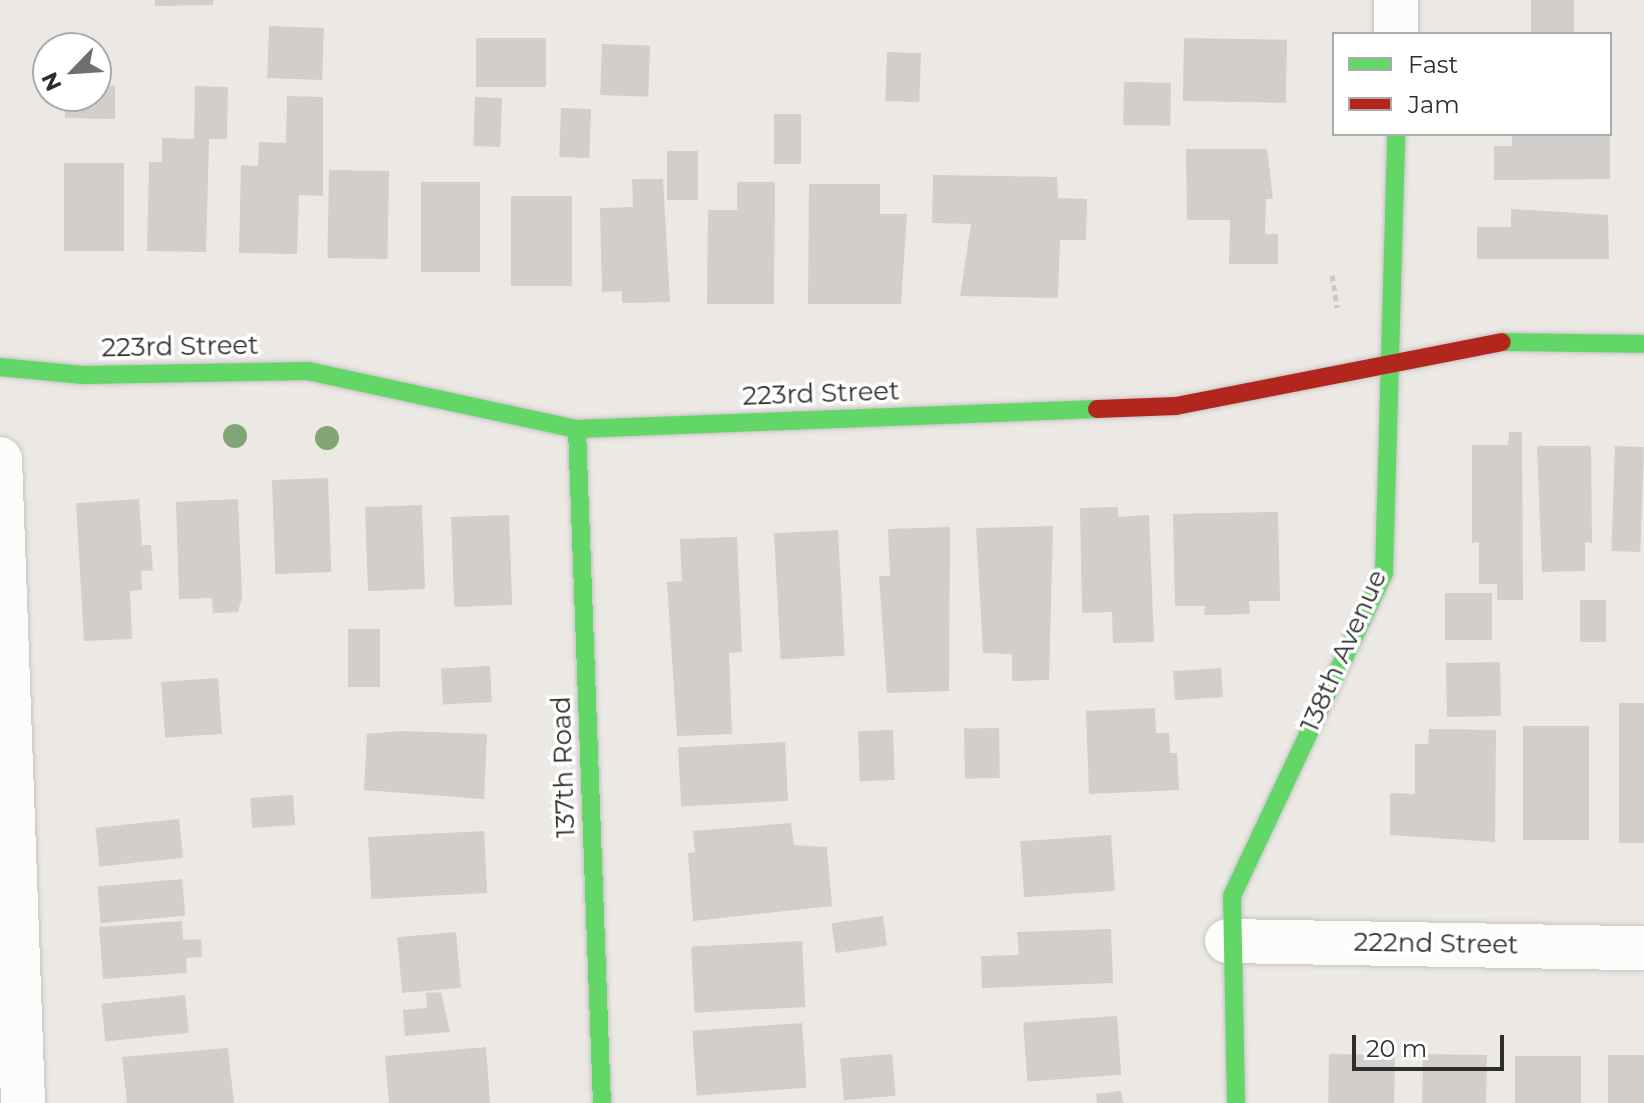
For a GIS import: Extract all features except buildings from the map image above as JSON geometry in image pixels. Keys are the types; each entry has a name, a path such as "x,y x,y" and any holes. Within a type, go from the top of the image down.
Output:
{"street":[{"path":"1396,0 1396,32"},
{"name":"138th Avenue","path":"1236,1103 1227,941 1232,896 1384,573 1395,361 1396,136"},
{"name":"223rd Street","path":"0,367 83,375 308,371 577,429 1176,406 1477,342 1644,344"},
{"name":"137th Road","path":"577,429 602,1103"},
{"path":"0,459 0,536 23,1103"},
{"name":"222nd Street","path":"1227,941 1644,948"}],"path":[{"path":"1332,275 1337,308"}],"traffic: fast":[{"path":"1236,1103 1232,896 1384,573 1396,136"},
{"path":"1502,342 1644,344"},
{"path":"0,367 83,375 308,371 577,429 1097,409"},
{"path":"577,429 602,1103"}],"traffic: jam":[{"path":"1097,409 1176,406 1502,342"}]}
